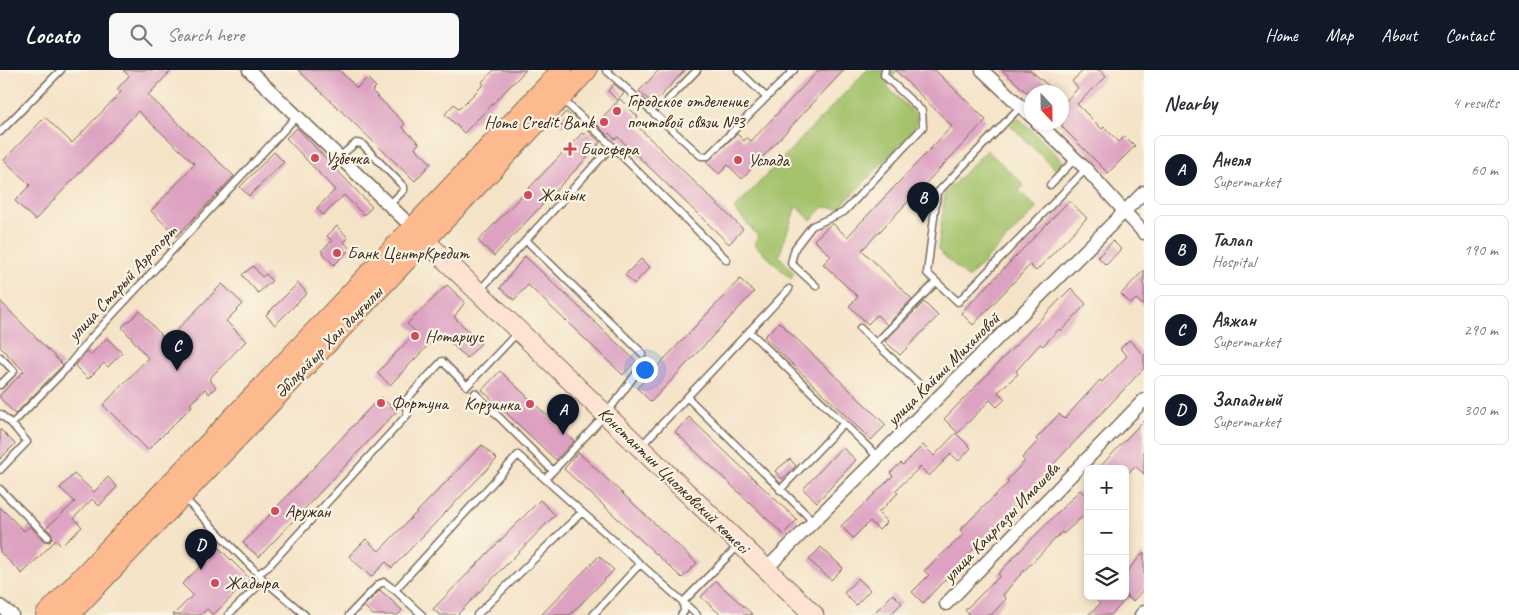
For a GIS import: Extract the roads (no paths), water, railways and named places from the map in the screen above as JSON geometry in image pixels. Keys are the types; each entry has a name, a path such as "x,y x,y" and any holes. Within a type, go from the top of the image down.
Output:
{"main road":[{"name":"Әбілқайыр Хан даңғылы","path":"69,615 181,497 419,234 562,70"},
{"name":"Әбілқайыр Хан даңғылы","path":"46,615 419,234 587,70"}],"street":[{"path":"249,70 419,234"},
{"path":"982,70 1024,110"},
{"path":"1045,130 1086,169 1144,233"},
{"name":"улица Кайши Михановой","path":"766,569 1144,192"},
{"name":"Константин Циолковский көшесі","path":"419,234 814,615"},
{"name":"улица Каиргазы Имашева","path":"946,604 1144,400"},
{"path":"0,606 12,615"},
{"path":"1141,615 1144,612"}],"lane":[{"path":"0,132 61,70"},
{"path":"606,70 701,156 708,156 794,70"},
{"path":"668,100 696,70"},
{"path":"738,70 766,97"},
{"path":"816,286 791,263 795,248 812,226 844,212 923,127 922,112 884,75 885,70"},
{"path":"560,97 727,260"},
{"path":"1020,107 937,193 927,273 936,282 958,302 1086,169"},
{"name":"улица Старый Аэропорт","path":"12,424 64,372 89,340 297,116"},
{"path":"339,157 356,144 362,144 404,187 404,190 389,205"},
{"path":"478,292 612,146"},
{"path":"1050,185 1075,159"},
{"path":"526,240 643,354"},
{"path":"876,343 936,282"},
{"path":"640,447 789,289"},
{"path":"860,328 921,386"},
{"path":"258,574 268,567 408,414 404,402 442,361 467,386 519,331"},
{"path":"749,331 879,458"},
{"path":"0,357 14,371 0,385"},
{"path":"545,479 606,414 642,366"},
{"path":"475,393 553,471"},
{"path":"687,397 814,522"},
{"path":"0,414 12,424 27,442 0,470"},
{"path":"780,490 843,424"},
{"path":"395,590 518,455 697,615"},
{"path":"0,490 48,537"},
{"path":"181,497 188,501 264,580 305,615"},
{"path":"477,615 582,512"},
{"path":"683,602 740,544"},
{"path":"593,615 640,564"},
{"path":"228,615 264,580"},
{"path":"349,615 379,584 384,582 422,615"},
{"path":"681,615 684,612 683,602"}],"place":[{"name":"Городское отделение почтовой связи №3","path":"617,111"},
{"name":"Home Credit Bank","path":"604,122"},
{"name":"Биосфера","path":"570,149"},
{"name":"Узбечка","path":"315,158"},
{"name":"Услада","path":"738,160"},
{"name":"Жайык","path":"528,195"},
{"name":"Талап","path":"923,223"},
{"name":"Банк ЦентрКредит","path":"337,253"},
{"name":"Нотариус","path":"415,336"},
{"name":"Аяжан","path":"177,371"},
{"name":"Фортуна","path":"381,403"},
{"name":"Корзинка","path":"530,404"},
{"name":"Анеля","path":"563,435"},
{"name":"Аружан","path":"275,511"},
{"name":"Западный","path":"201,570"},
{"name":"Жадыра","path":"215,583"}]}
